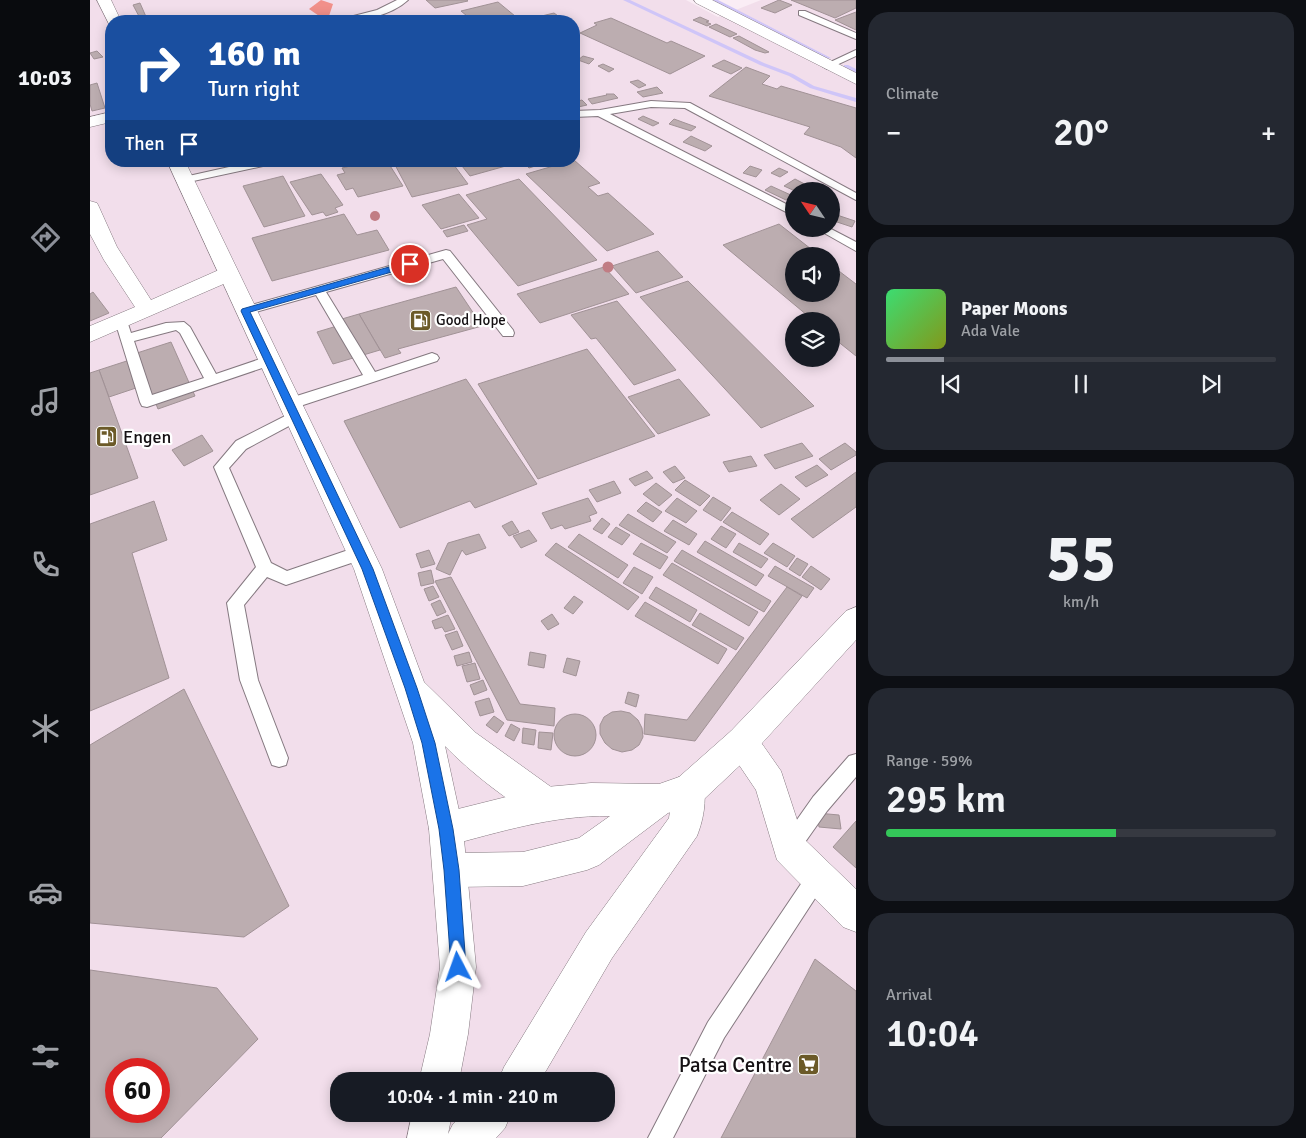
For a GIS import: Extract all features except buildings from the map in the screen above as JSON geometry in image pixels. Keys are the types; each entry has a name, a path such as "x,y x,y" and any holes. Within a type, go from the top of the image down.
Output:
{"main road":[{"path":"104,0 111,15"},
{"path":"700,0 827,66 856,78"},
{"path":"90,122 105,118"},
{"path":"180,170 268,361 368,569 411,688 428,743 446,829 458,967 449,1034 441,1072"},
{"path":"90,207 94,223 146,309"},
{"path":"90,335 124,330 146,309 228,274"},
{"path":"451,870 523,868 587,853 674,795 742,742 856,620"},
{"path":"411,688 465,744 511,780 546,804"},
{"path":"742,742 770,782 789,848 856,914"},
{"path":"446,829 546,804 591,799 674,795"},
{"path":"523,1072 599,946 685,824 674,795"},
{"path":"427,1138 430,1122"},
{"path":"467,1138 484,1122"}],"lane":[{"path":"366,15 380,12 404,0"},
{"path":"802,13 856,36"},
{"path":"827,66 856,53"},
{"path":"580,114 600,113 651,104 687,105 856,197"},
{"path":"600,113 785,208"},
{"path":"180,170 211,167"},
{"path":"840,238 856,247"},
{"path":"245,311 446,254 508,333"},
{"path":"319,290 371,377"},
{"path":"212,380 185,330 179,325 124,330 147,402 212,380 268,361"},
{"path":"360,553 286,578 265,568 221,467 241,445 292,410 371,377 432,358"},
{"path":"265,568 235,603 249,680 279,758"},
{"path":"789,848 820,804 856,763"},
{"path":"660,1138 716,1030 818,876"}],"shaded area":[{"path":"90,0 686,0 718,17 761,0 856,0 856,1138 90,1138"},
{"path":"321,0 333,4 329,15 318,15 309,9"}],"waterway":[{"path":"626,0 762,64 791,75 812,87 856,100"},
{"path":"714,0 828,58"},
{"path":"846,66 856,71"}],"place":[{"name":"Good Hope","path":"420,320"},
{"name":"Engen","path":"107,437"},
{"name":"Patsa Centre","path":"808,1065"}],"route":[{"path":"410,264 245,311 368,569 411,688 428,743 446,829 458,967"}]}
